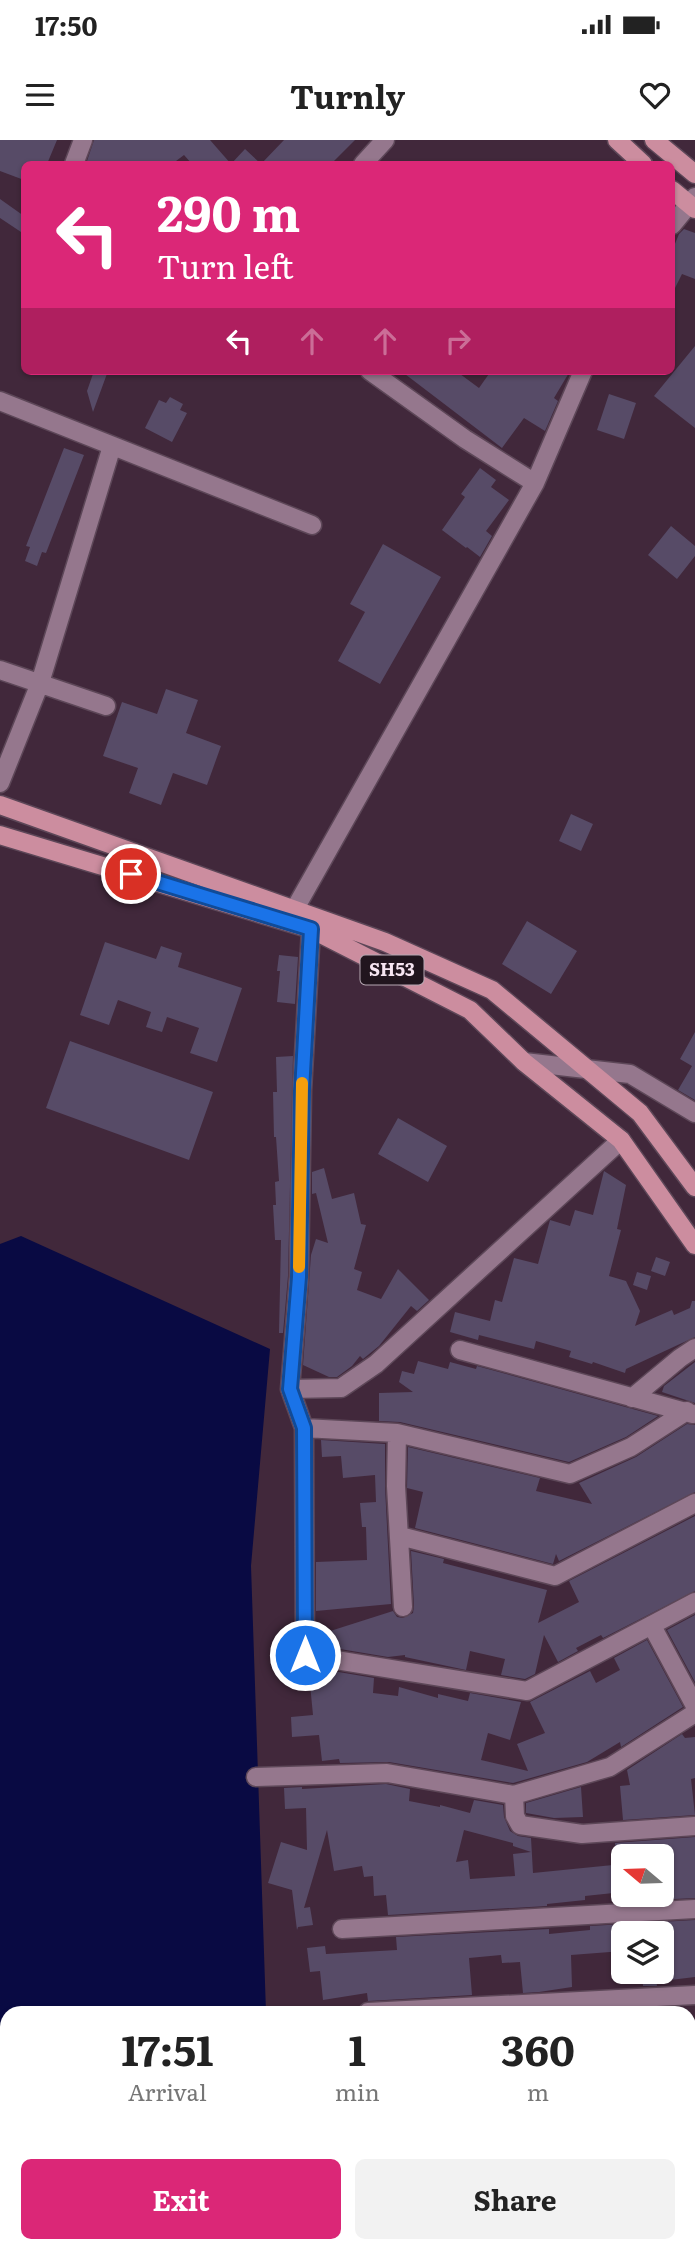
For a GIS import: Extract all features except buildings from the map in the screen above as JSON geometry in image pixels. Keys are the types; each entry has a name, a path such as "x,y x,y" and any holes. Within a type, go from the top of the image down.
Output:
{"main road":[{"path":"617,140 640,161"},
{"path":"654,140 695,174"},
{"path":"675,192 693,203"},
{"name":"SH53","path":"0,805 291,916 311,929 470,1010 524,1062 621,1140 695,1245"},
{"name":"SH53","path":"0,835 386,942 492,990 640,1113 695,1187"}],"street":[{"path":"75,161 83,140"},
{"path":"366,161 385,140"},
{"path":"675,222 693,203"},
{"path":"376,375 465,439 536,483"},
{"path":"291,916 536,483 581,375"},
{"path":"0,401 312,525"},
{"path":"0,783 40,683 112,446"},
{"path":"0,670 106,706"},
{"path":"311,929 302,1091 299,1277 290,1389 304,1428 305,1655 527,1691 695,1602"},
{"path":"524,1062 629,1073 695,1113"},
{"path":"290,1389 341,1388 376,1364 621,1140"},
{"path":"632,1398 680,1357 695,1348"},
{"path":"460,1350 691,1413"},
{"path":"304,1428 397,1433 569,1474 631,1447 691,1413"},
{"path":"397,1433 396,1486 403,1607"},
{"path":"400,1536 555,1576 695,1503"},
{"path":"652,1626 695,1706"},
{"path":"256,1777 387,1773 514,1795 610,1767 695,1713"},
{"path":"514,1795 514,1816 520,1825 582,1834 695,1826"},
{"path":"342,1929 695,1909"},
{"path":"483,2006 695,1995"}],"shaded area":[{"path":"21,1236 270,1349 251,1566 266,2006 0,2006 0,1244"}],"slow traffic":[{"path":"299,1267 302,1083"}],"route":[{"path":"131,874 311,929 302,1091 299,1277 290,1389 304,1428 305,1655"}]}
